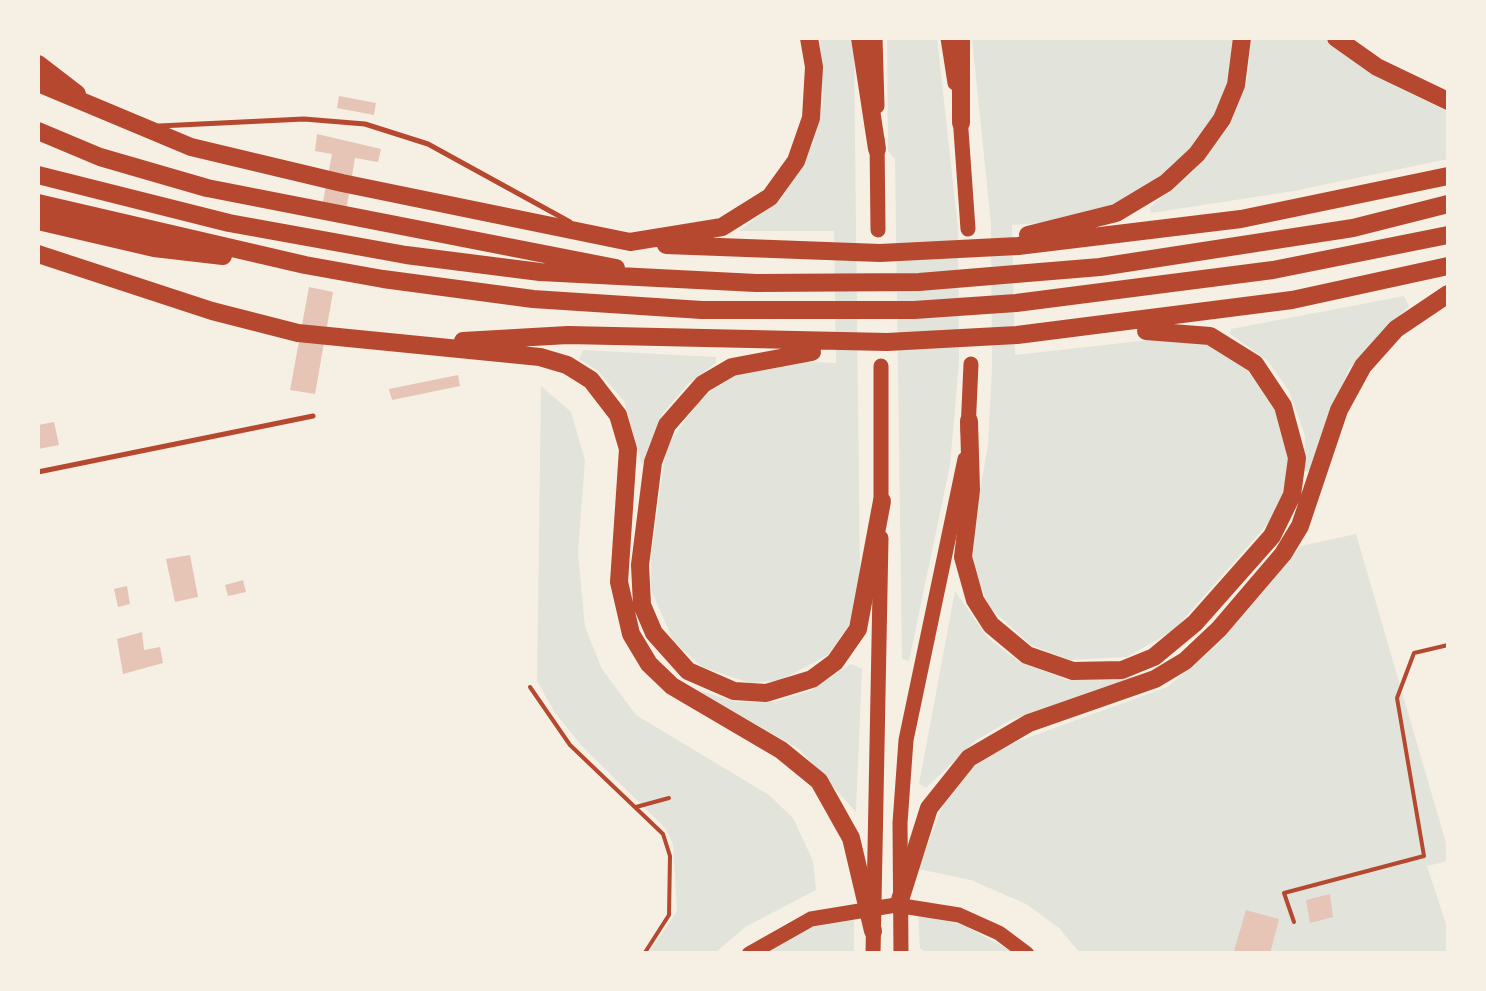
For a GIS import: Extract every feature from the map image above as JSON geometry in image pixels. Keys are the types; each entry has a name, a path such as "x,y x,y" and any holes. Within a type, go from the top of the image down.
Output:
{"highway":[{"path":"630,242 722,227 770,197 796,160 811,118 814,67 810,38"},
{"path":"860,38 878,150"},
{"path":"875,38 878,230"},
{"path":"948,38 961,123"},
{"path":"960,38 968,229"},
{"path":"1018,241 1105,217 1166,183 1197,154 1222,119 1236,85 1242,38"},
{"path":"1336,38 1377,67 1448,101"},
{"path":"38,64 104,114"},
{"path":"38,84 104,114 191,146 342,183 630,242 832,253 942,250 1241,219 1448,176"},
{"path":"38,131 100,157 208,188 665,280"},
{"path":"38,175 230,223 406,256 540,272 832,284 1014,276 1198,254 1352,228 1448,204"},
{"path":"38,203 305,265"},
{"path":"38,221 154,248 305,265 448,289 598,305 832,311 1016,303 1273,270 1448,235"},
{"path":"38,256 212,311 314,336 540,357 580,372 602,391 618,415 628,449 619,582 631,634 650,664 672,686 781,750 819,781 852,838 873,930"},
{"path":"882,501 858,629 836,662 812,679 766,693 734,691 688,671 654,632 642,604 640,564 654,462 667,425 704,384 732,367 830,346 1076,330 1292,300 1448,266"},
{"path":"900,900 930,808 969,758 1029,723 1155,680 1185,660 1219,629 1300,526 1340,410 1362,366 1404,322 1448,294"},
{"path":"971,364 971,490 963,556 975,600 991,625 1026,655 1073,671 1122,670 1169,648 1230,586 1280,524 1296,478 1290,423 1276,392 1254,364 1210,336 1076,330"},
{"path":"398,345 568,335 830,346"},
{"path":"873,954 881,366"},
{"path":"901,954 906,740 958,500 969,421"},
{"path":"749,954 789,928 826,915 878,906 942,910 999,933 1027,954"}],"lane":[{"path":"143,128 274,120 365,124 428,144 585,231"},
{"path":"38,472 313,416"}],"path":[{"path":"1294,922 1284,892 1424,856 1397,698 1414,654 1448,645"},
{"path":"530,686 570,745 662,834 670,856 670,915 644,954"},
{"path":"636,807 669,798"}],"shaded area":[{"path":"820,38 853,38 854,50 860,579 851,622 828,655 781,680 750,683 702,667 674,642 651,590 651,556 666,448 700,399 735,375 790,361 836,363 834,231 739,231 781,199 813,144 823,104"},
{"path":"887,38 937,38 958,228 959,362 950,465 909,661 902,659 895,159 888,151"},
{"path":"972,38 1237,38 1224,103 1206,133 1163,176 1115,206 1054,222 1012,225 1015,355 1176,337 1209,344 1244,365 1280,417 1289,461 1282,499 1272,519 1174,630 1127,657 1069,660 1031,645 990,608 974,570 973,531 988,445 992,368 991,225"},
{"path":"1251,38 1325,38 1376,76 1448,112 1448,159 1294,191 1151,213 1150,207 1193,171 1230,125 1248,76"},
{"path":"1404,296 1409,306 1349,369 1309,471 1304,471 1305,436 1289,391 1267,360 1230,334 1231,329"},
{"path":"583,350 716,357 716,363 689,383 663,413 642,465 624,401 598,371 579,359"},
{"path":"541,386 571,412 585,460 578,553 585,627 602,669 636,715 769,795 793,818 813,861 816,890 745,927 715,953 649,953 677,911 673,844 665,828 582,746 555,713 537,681"},
{"path":"1356,534 1448,850 1448,861 1427,866 1448,930 1448,953 1080,953 1058,927 1026,904 971,880 918,869 945,800 965,774 994,750 1167,687 1217,646 1301,546"},
{"path":"955,591 988,638 1018,661 1067,680 1134,677 1011,720 975,741 926,788 919,784"},
{"path":"851,664 862,669 856,812 799,749 692,688 736,702 774,702 810,691"},
{"path":"918,914 963,925 1015,953 927,953 920,948"},
{"path":"854,917 854,953 761,954 805,929"}],"building":[{"path":"339,96 376,103 374,115 337,108"},
{"path":"317,134 381,149 378,162 355,158 346,211 322,207 332,154 315,151"},
{"path":"309,287 333,292 315,394 290,390"},
{"path":"458,375 460,386 392,400 389,389"},
{"path":"54,422 59,445 38,449 38,425"},
{"path":"190,555 198,597 175,602 166,559"},
{"path":"243,580 246,592 228,596 225,585"},
{"path":"127,586 130,604 118,607 114,589"},
{"path":"142,632 144,650 160,647 163,663 123,674 117,639"},
{"path":"1330,894 1333,917 1310,923 1306,900"},
{"path":"1246,910 1279,919 1270,954 1233,954"}]}
